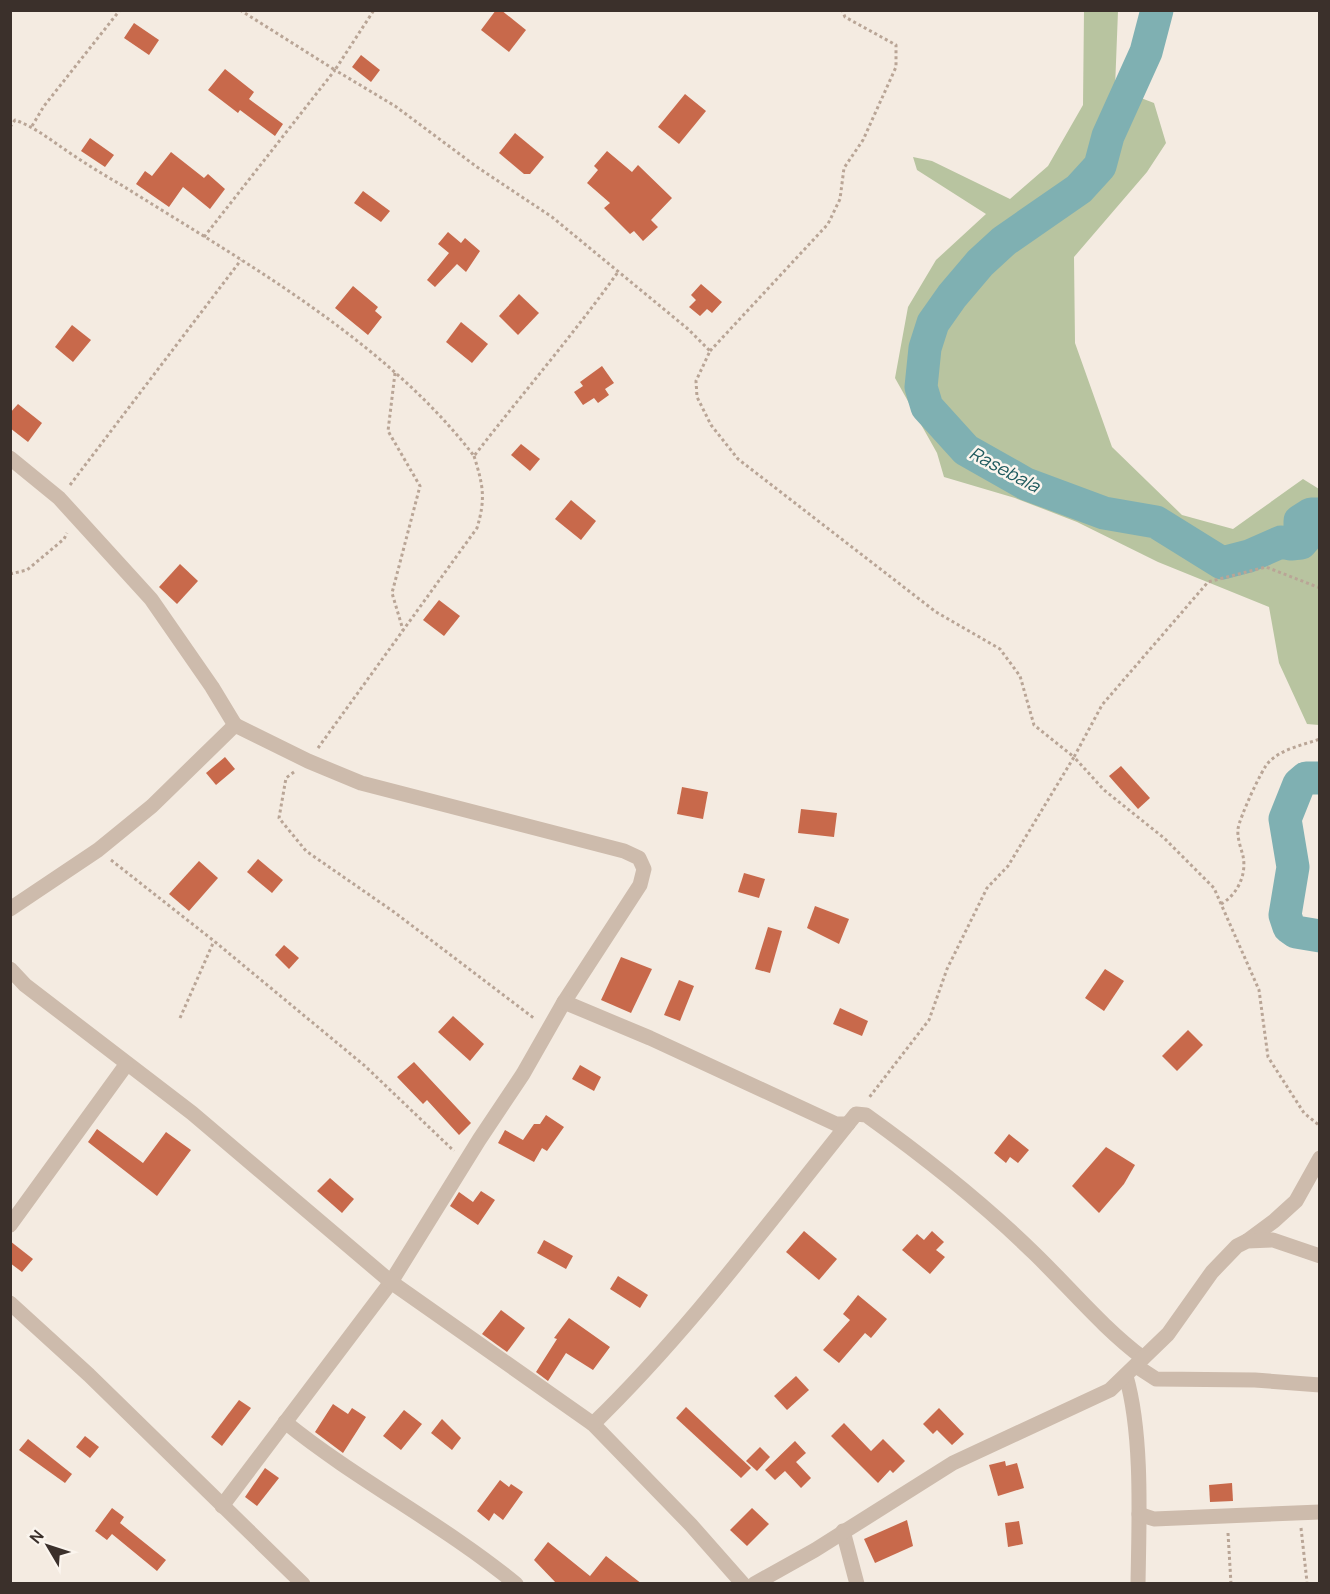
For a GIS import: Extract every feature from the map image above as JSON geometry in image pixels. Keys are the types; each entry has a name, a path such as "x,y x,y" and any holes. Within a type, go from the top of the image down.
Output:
{"street":[{"path":"10,458 59,498 151,599 212,687 235,725 308,761 361,783 412,798 624,850 639,858 644,869 640,885 564,1002 391,1282 222,1506"},
{"path":"10,909 98,850 152,806 235,725"},
{"path":"10,969 25,985 126,1065 192,1113 391,1282 593,1424 692,1526 743,1584"},
{"path":"564,1002 650,1038 836,1124 866,1115 969,1192 1036,1254 1106,1326 1135,1367 1156,1379 1255,1380 1320,1385"},
{"path":"10,1225 126,1065"},
{"path":"593,1424 619,1399 732,1270 852,1119"},
{"path":"754,1584 815,1550 953,1462 1110,1390 1168,1334 1225,1256 1274,1221 1296,1201 1320,1158"},
{"path":"1247,1240 1273,1240 1320,1256"},
{"path":"10,1303 89,1375 303,1584"},
{"path":"1135,1367 1134,1422 1139,1514 1137,1584"},
{"path":"285,1422 410,1506 516,1584"},
{"path":"1139,1514 1154,1519 1320,1512"},
{"path":"843,1532 857,1584"}],"path":[{"path":"32,126 44,106 120,10"},
{"path":"240,10 395,106 477,167 552,217 688,329 710,351"},
{"path":"204,237 335,70 374,10"},
{"path":"842,10 845,17 896,45 896,67 863,140 844,168 840,199 828,224 710,351 696,381 697,397 711,426 738,459 936,612 1000,649 1020,676 1034,725 1074,758 1104,790 1164,838 1214,888 1259,990 1268,1057 1304,1113 1320,1126"},
{"path":"10,127 15,120 32,126 241,260 329,320 395,373 454,431 474,456 483,483 484,504 477,528 308,761 286,778 279,818 306,851 403,918 549,1029"},
{"path":"59,498 241,260"},
{"path":"474,456 581,324 618,272"},
{"path":"395,373 388,431 420,486 392,593 403,630"},
{"path":"10,574 27,570 64,539 75,518"},
{"path":"852,1119 929,1020 947,969 987,888 1008,866 1074,758 1102,705 1208,582 1266,567 1320,588"},
{"path":"1221,904 1230,899 1242,880 1244,860 1238,830 1245,806 1268,762 1289,750 1320,740"},
{"path":"98,850 214,941 365,1066 466,1163"},
{"path":"180,1018 214,941"},
{"path":"1299,1512 1307,1582"},
{"path":"1227,1516 1231,1584"}],"green space":[{"path":"1084,11 1118,11 1115,88 1154,103 1166,143 1147,172 1074,257 1075,343 1112,447 1182,515 1233,529 1303,479 1319,489 1319,725 1307,724 1279,663 1269,607 1158,562 1077,522 1015,498 944,477 937,453 895,378 908,307 936,260 986,214 917,170 913,157 932,161 1010,199 1048,166 1083,105"}],"building":[{"path":"496,10 501,10 526,30 509,52 481,30"},
{"path":"134,23 159,40 149,55 124,38"},
{"path":"361,55 380,70 371,82 352,67"},
{"path":"225,69 254,92 249,99 283,124 275,136 240,110 238,113 208,90"},
{"path":"685,94 706,111 679,144 658,127"},
{"path":"515,133 544,157 530,174 524,174 499,153"},
{"path":"90,138 114,155 105,167 81,151"},
{"path":"607,151 632,172 638,165 672,198 651,220 658,227 643,241 634,231 630,234 604,208 610,203 587,183 598,170 594,166"},
{"path":"171,152 204,178 208,174 225,189 210,209 183,187 169,207 136,184 145,171 152,176"},
{"path":"363,191 390,211 381,222 354,203"},
{"path":"448,232 461,243 465,238 480,251 466,272 457,264 435,287 427,280 449,253 438,244"},
{"path":"701,284 722,302 712,313 707,309 700,316 689,307 696,300 691,295"},
{"path":"353,286 378,307 375,311 382,317 368,335 335,308"},
{"path":"519,294 539,313 518,335 499,316"},
{"path":"461,322 488,344 472,363 446,342"},
{"path":"72,325 91,340 73,362 55,347"},
{"path":"602,366 614,383 605,389 609,395 598,403 594,398 583,405 574,392 583,386 580,382"},
{"path":"18,404 42,423 28,442 10,428 10,413"},
{"path":"521,444 540,459 530,471 511,455"},
{"path":"571,500 596,521 581,540 555,519"},
{"path":"180,564 198,581 177,604 159,587"},
{"path":"439,600 460,616 444,636 423,620"},
{"path":"225,757 235,769 216,785 206,773"},
{"path":"1121,766 1150,798 1138,809 1109,776"},
{"path":"682,787 708,792 703,819 677,814"},
{"path":"801,809 837,813 834,837 798,833"},
{"path":"258,859 283,880 272,893 247,872"},
{"path":"199,861 218,878 189,911 169,894"},
{"path":"744,873 765,879 759,898 738,892"},
{"path":"815,906 849,919 839,944 807,928"},
{"path":"768,927 782,931 770,973 755,969"},
{"path":"284,945 299,958 289,969 275,955"},
{"path":"621,957 652,969 631,1013 601,1000"},
{"path":"1105,969 1124,981 1104,1011 1085,998"},
{"path":"679,980 694,986 680,1021 664,1015"},
{"path":"840,1008 868,1021 862,1036 833,1024"},
{"path":"453,1016 484,1044 470,1061 438,1032"},
{"path":"1188,1030 1203,1045 1177,1071 1162,1056"},
{"path":"414,1062 471,1123 459,1135 427,1100 423,1104 397,1077"},
{"path":"580,1065 601,1077 594,1091 572,1079"},
{"path":"546,1115 564,1127 547,1151 542,1148 534,1162 498,1143 505,1130 523,1140 534,1124 540,1124"},
{"path":"97,1129 143,1163 166,1132 191,1150 157,1196 88,1142"},
{"path":"1009,1134 1029,1150 1018,1163 1010,1157 1006,1163 994,1153"},
{"path":"1106,1147 1135,1165 1124,1184 1099,1213 1072,1186"},
{"path":"330,1178 354,1199 342,1213 317,1191"},
{"path":"481,1191 495,1200 478,1225 450,1206 459,1192 473,1202"},
{"path":"804,1231 837,1259 819,1280 786,1252"},
{"path":"932,1231 944,1242 936,1250 945,1257 930,1274 902,1250 917,1234 924,1240"},
{"path":"544,1240 573,1256 566,1269 537,1253"},
{"path":"10,1241 33,1259 22,1272 10,1263"},
{"path":"618,1276 648,1295 640,1308 610,1289"},
{"path":"858,1295 887,1319 871,1338 865,1333 839,1363 823,1350 850,1320 843,1314"},
{"path":"501,1310 525,1328 507,1352 482,1334"},
{"path":"569,1318 610,1347 593,1370 566,1353 548,1381 536,1372 557,1339 554,1338"},
{"path":"796,1376 809,1390 787,1410 774,1396"},
{"path":"239,1400 251,1408 222,1446 211,1437"},
{"path":"333,1404 348,1414 352,1408 366,1417 343,1453 315,1432"},
{"path":"686,1407 751,1468 741,1478 676,1418"},
{"path":"939,1408 964,1434 952,1445 937,1430 933,1434 923,1424"},
{"path":"404,1410 422,1424 401,1450 383,1436"},
{"path":"442,1419 461,1438 452,1450 431,1433"},
{"path":"844,1423 871,1451 883,1439 905,1461 893,1473 890,1470 878,1483 831,1436"},
{"path":"85,1436 99,1447 90,1458 76,1447"},
{"path":"28,1439 72,1474 65,1483 19,1450"},
{"path":"795,1441 806,1453 796,1462 811,1478 801,1488 785,1471 775,1480 765,1470"},
{"path":"760,1447 770,1457 757,1471 746,1461"},
{"path":"1005,1461 1006,1466 1017,1463 1024,1488 998,1496 989,1465"},
{"path":"265,1468 279,1478 257,1506 245,1497"},
{"path":"500,1480 509,1487 511,1484 523,1492 503,1520 494,1513 489,1521 477,1511"},
{"path":"1232,1483 1233,1501 1210,1502 1209,1485"},
{"path":"112,1508 124,1517 120,1523 166,1560 157,1571 112,1534 107,1540 95,1531"},
{"path":"752,1508 769,1524 747,1546 730,1530"},
{"path":"907,1520 913,1546 875,1563 864,1539"},
{"path":"1019,1521 1023,1544 1008,1547 1005,1523"},
{"path":"548,1542 590,1576 606,1556 642,1584 557,1584 534,1560"}],"waterway":[{"name":"Rasebala","path":"1157,10 1146,52 1108,136 1100,166 1079,189 1004,241 980,263 933,323 925,348 921,387 927,407 966,450 1026,484 1104,513 1156,522 1222,563 1249,556 1281,542 1301,543 1307,536 1300,527 1300,521 1311,514 1320,514"},
{"name":"Rasebala","path":"1320,778 1306,778 1299,784 1285,819 1293,867 1285,915 1289,927 1296,932 1320,936"}]}
